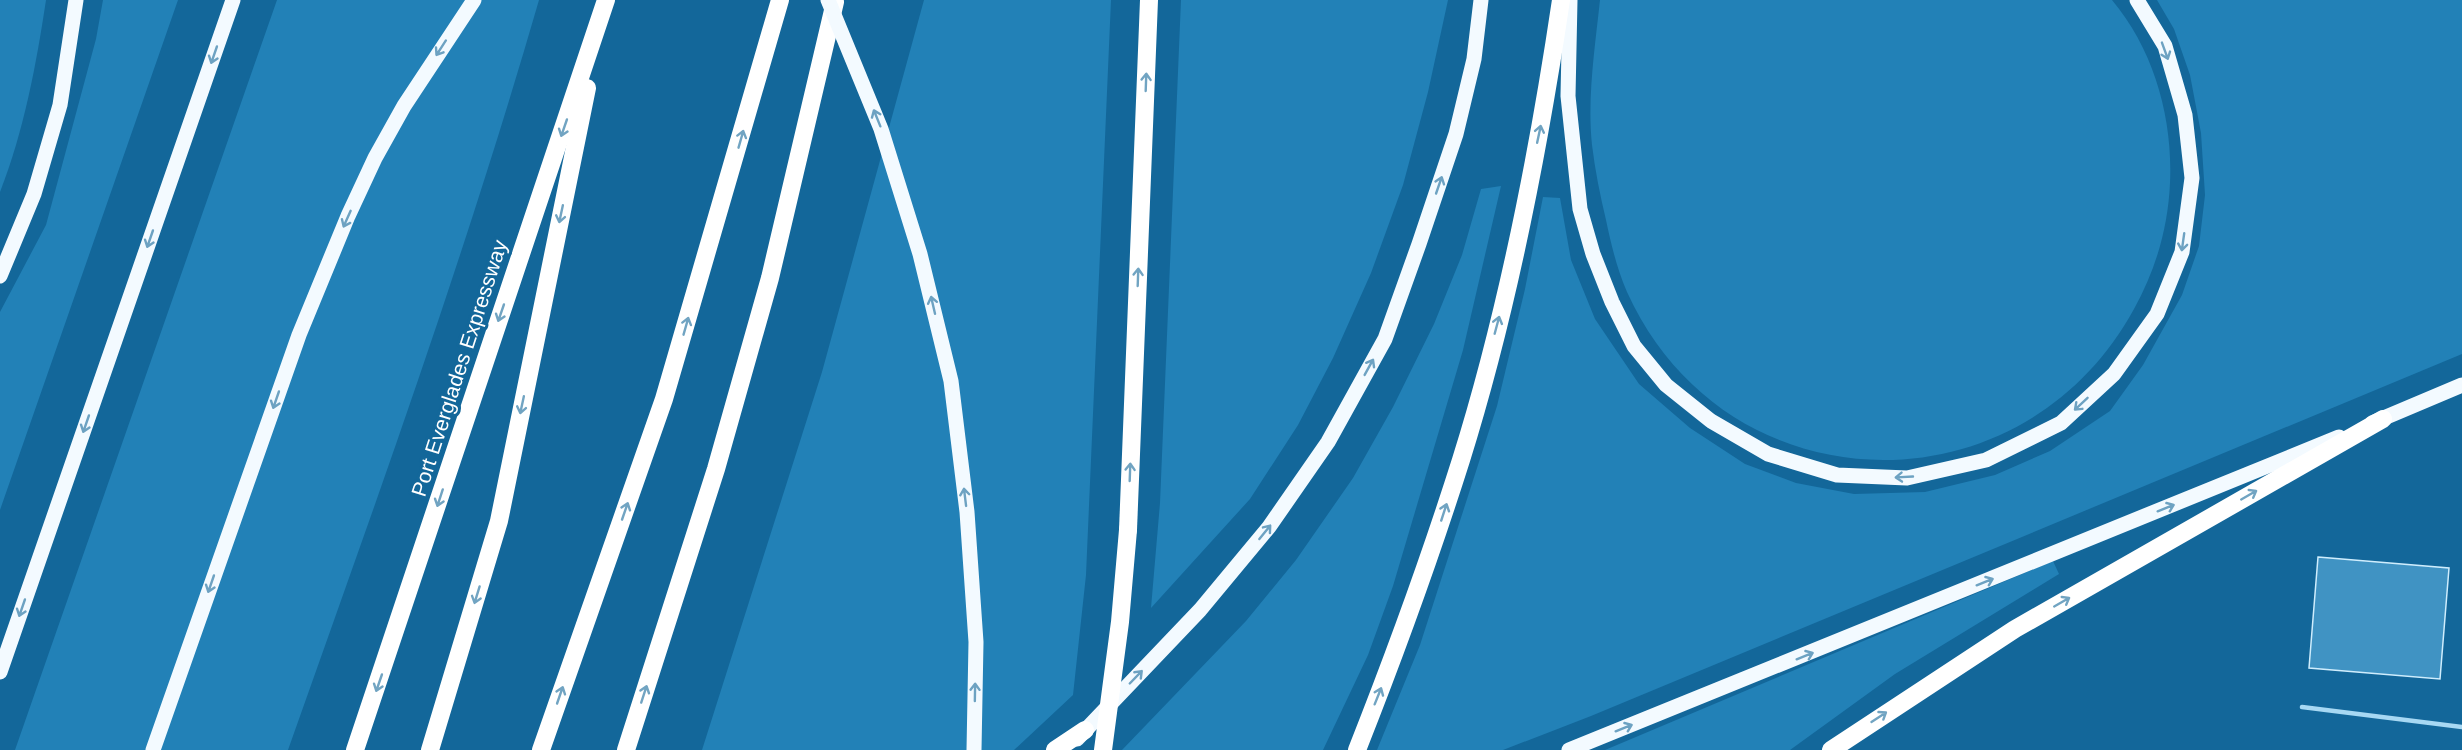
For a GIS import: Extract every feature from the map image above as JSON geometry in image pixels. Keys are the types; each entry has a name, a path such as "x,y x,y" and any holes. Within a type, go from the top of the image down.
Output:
{"highway":[{"path":"541,750 664,399 780,0"},
{"path":"626,750 716,469 770,278 836,0"},
{"path":"1103,750 1120,622 1128,530 1149,0"},
{"path":"1357,750 1406,627 1461,458 1508,286 1544,112 1561,0"},
{"path":"430,750 499,521 604,6"},
{"name":"Port Everglades Expressway","path":"355,750 604,6"},
{"path":"1831,750 2015,629 2383,419"},
{"path":"1055,750 1085,730"}],"main road":[{"path":"0,276 34,194 60,105 76,0"},
{"path":"0,672 233,0"},
{"path":"153,750 299,335 348,216 375,158 404,106 474,0"},
{"path":"828,0 881,129 920,254 951,381 967,512 976,642 974,750"},
{"path":"1066,750 1200,610 1269,527 1328,442 1379,349 1419,244 1456,134 1474,59 1481,0"},
{"path":"1570,0 1568,96 1581,209 1597,264 1612,302 1634,346 1666,385 1711,421 1768,454 1837,475 1907,478 1986,460 2061,423 2114,374 2157,314 2182,252 2192,178 2185,115 2165,46 2137,0"},
{"path":"1569,750 2462,385"}],"lane":[{"path":"2302,706 2462,727"}],"shaded area":[{"path":"0,0 46,0 28,98 16,145 0,192"},
{"path":"103,0 178,0 0,510 0,312 46,225 96,39"},
{"path":"277,0 539,0 451,283 288,750 15,750"},
{"path":"924,0 1111,0 1086,575 1073,695 1014,750 702,750 822,372"},
{"path":"1181,0 1448,0 1428,92 1403,185 1371,273 1333,358 1298,425 1250,499 1151,608 1160,503"},
{"path":"1600,0 2112,0 2127,20 2150,63 2164,110 2170,159 2169,200 2164,232 2149,279 2134,309 2084,377 2021,424 1950,452 1875,460 1801,448 1732,416 1673,364 1627,292 1617,265 1592,145 1590,109 1592,72"},
{"path":"2157,0 2462,0 2462,354 1591,716 1503,750 1377,750 1420,645 1497,406 1525,289 1543,197 1560,198 1571,260 1595,319 1639,384 1690,428 1745,464 1796,483 1854,494 1925,492 1995,475 2050,451 2110,411 2143,365 2182,295 2199,246 2205,195 2201,133 2190,75 2174,29"},
{"path":"1501,186 1463,350 1393,586 1368,655 1323,750 1122,750 1246,621 1296,560 1353,478 1393,407 1434,324 1462,255 1481,189"},
{"path":"2053,561 2059,574 1895,674 1790,750 1605,750"}],"building":[{"path":"2318,557 2449,568 2440,679 2309,668"}]}
